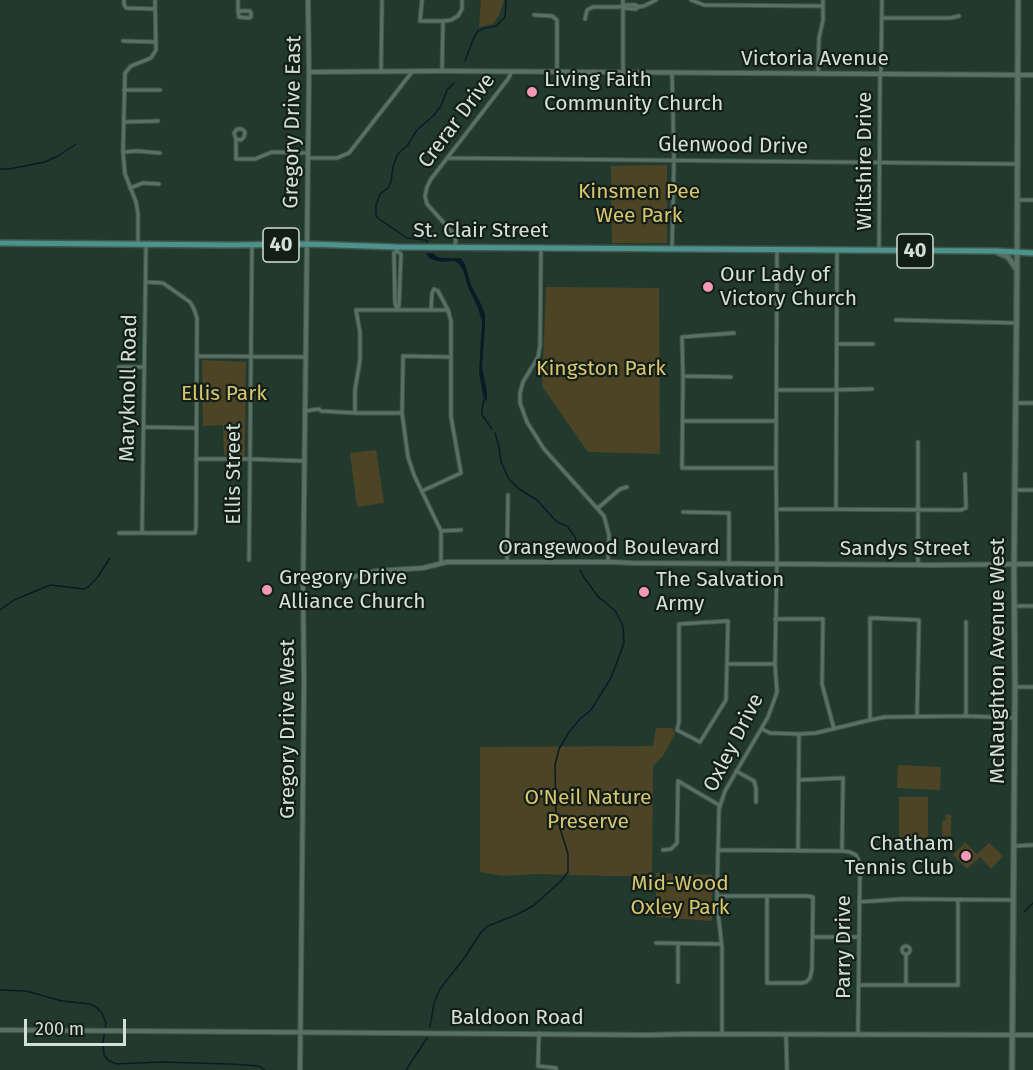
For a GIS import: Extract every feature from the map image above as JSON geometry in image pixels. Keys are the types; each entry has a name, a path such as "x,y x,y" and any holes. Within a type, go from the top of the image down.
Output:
{"main road":[{"name":"McNaughton Avenue West","path":"1012,1070 1018,0"},
{"name":"St. Clair Street","path":"0,243 306,244 397,249 454,247 1033,253"},
{"path":"993,252 1004,254 1017,270"}],"street":[{"path":"124,0 123,4 126,8 155,9"},
{"path":"138,244 138,214 136,202 125,174 123,152 125,74 131,66 151,58 156,50 155,0"},
{"path":"238,0 238,11 238,15 240,18 251,16 250,11 238,11"},
{"name":"Gregory Drive East","path":"306,244 308,0"},
{"path":"381,72 382,0"},
{"path":"422,0 420,21 451,20 458,16 462,9 462,0"},
{"path":"622,73 623,0"},
{"path":"585,19 585,13 590,8 626,5 638,7 656,0"},
{"path":"691,0 704,5 823,6"},
{"path":"818,74 823,0"},
{"name":"Wiltshire Drive","path":"879,251 882,0"},
{"path":"534,15 552,16 557,20 557,72"},
{"path":"882,18 959,16"},
{"path":"442,71 443,21"},
{"path":"123,41 156,42"},
{"name":"Victoria Avenue","path":"309,72 1033,75"},
{"path":"236,139 236,159 255,159 272,152 337,158 349,153 412,72"},
{"name":"Crerar Drive","path":"454,247 456,241 453,233 430,208 425,196 429,183 511,73"},
{"path":"672,74 674,161 672,249"},
{"path":"124,90 160,90"},
{"path":"123,122 158,121"},
{"path":"123,152 160,153"},
{"name":"Glenwood Drive","path":"448,158 1018,164"},
{"path":"130,188 143,183 159,184"},
{"path":"1018,200 1033,200"},
{"name":"Maryknoll Road","path":"142,533 146,244"},
{"name":"Gregory Drive West","path":"300,1070 306,244"},
{"name":"Ellis Street","path":"249,560 252,245"},
{"path":"541,248 540,346 538,357 523,382 520,403 527,422 544,449 604,516 609,536 608,562"},
{"path":"397,249 401,254 397,309 394,303 394,253 397,249"},
{"name":"Oxley Drive","path":"722,1034 721,944 717,896 718,813 725,791 762,729 777,692 775,664 777,250"},
{"path":"836,509 837,250"},
{"path":"119,533 195,533 197,318 190,302 163,283 146,282"},
{"path":"423,491 461,473 451,417 451,321 438,291 434,289 431,309"},
{"path":"355,412 360,362 360,332 356,310 448,310"},
{"path":"896,321 1017,322"},
{"path":"734,333 682,337 682,468 776,468"},
{"path":"837,344 873,344"},
{"path":"198,356 305,357"},
{"path":"441,563 441,531 411,466 402,413 403,356 451,357"},
{"path":"119,367 144,367"},
{"path":"683,376 731,377"},
{"path":"777,390 872,388"},
{"path":"1015,403 1033,403"},
{"path":"305,411 320,409 321,411 402,413"},
{"path":"683,421 777,421"},
{"path":"144,427 196,428"},
{"path":"918,442 918,564"},
{"path":"196,459 305,461"},
{"path":"777,509 961,510 966,508 965,474"},
{"path":"598,508 620,489 627,487"},
{"path":"1016,490 1033,490"},
{"path":"507,562 508,495"},
{"path":"683,512 729,513 729,564"},
{"path":"441,531 461,530"},
{"name":"Orangewood Boulevard","path":"303,581 346,579 376,571 423,568 441,563 777,564"},
{"name":"Sandys Street","path":"777,564 1033,564"},
{"path":"1014,606 1033,606"},
{"path":"870,720 870,618 919,620 917,716"},
{"path":"776,619 823,619 822,684 834,729"},
{"path":"728,621 727,664 726,700 700,742 678,730 680,722 679,624 728,621"},
{"path":"966,622 966,716"},
{"path":"727,664 775,664"},
{"path":"1015,687 1033,687"},
{"path":"762,729 770,733 816,733 885,717 1015,718"},
{"path":"798,850 799,734"},
{"path":"736,771 754,781 756,802"},
{"path":"718,850 842,851 843,778 799,780"},
{"path":"663,850 671,849 677,843 678,781 720,805"},
{"path":"1014,846 1033,844"},
{"name":"Parry Drive","path":"842,851 854,853 859,860 858,1035"},
{"path":"717,896 767,896 813,897 812,969 810,978 806,982 767,983 767,896"},
{"path":"860,902 903,899 1013,900"},
{"path":"860,985 958,985 958,900"},
{"path":"813,937 859,937"},
{"path":"656,943 721,944"},
{"path":"678,944 678,982"},
{"path":"906,954 906,984"},
{"name":"Baldoon Road","path":"0,1030 1033,1035"},
{"path":"539,1033 538,1066 556,1068 556,1070"},
{"path":"786,1035 787,1070"}],"green space":[{"path":"481,0 504,0 493,24 479,27"},
{"name":"Kinsmen Pee Wee Park","path":"667,165 667,243 612,243 611,166"},
{"name":"Kingston Park","path":"546,287 659,288 660,454 588,452 542,386"},
{"name":"Ellis Park","path":"202,360 246,362 245,457 224,455 223,425 203,426"},
{"path":"376,450 384,503 357,507 350,453"},
{"name":"O'Neil Nature Preserve","path":"656,728 672,728 675,734 663,756 653,766 652,876 537,874 502,876 480,872 480,747 653,746"},
{"path":"898,765 941,767 940,790 897,788"},
{"path":"899,797 928,797 928,850 899,850"},
{"path":"947,814 953,816 950,820 951,836 942,836 942,821 947,820 945,816"},
{"path":"965,842 977,854 989,843 1003,856 991,869 980,857 967,869 953,855"},
{"name":"Mid-Wood Oxley Park","path":"656,873 712,875 712,921 656,917"}],"water":[{"path":"426,253 433,253 443,258 461,258 465,264 471,285 485,315 482,367 487,402 483,396 479,372 482,321 463,270 454,261 434,260"}],"waterway":[{"path":"465,61 478,31 496,26 505,17 506,0"},
{"path":"427,245 427,241 407,238 379,219 376,216 376,205 380,194 388,188 391,182 397,155 407,146 417,130 441,106 447,90 454,83"},
{"path":"0,169 45,162 76,144"},
{"path":"484,399 482,415 492,429"},
{"path":"495,433 501,462 509,479 519,489 537,500 554,519 567,526 577,544 576,558"},
{"path":"0,610 14,600 50,585 84,589 97,578 110,558"},
{"path":"430,1027 434,1003 440,989 481,932 488,926 533,906 568,872 568,854 556,815 555,765 559,749 569,732 591,710 611,678 624,643 623,626 616,612 599,598 580,570"},
{"path":"1024,912 1033,903"},
{"path":"0,990 26,991 96,1007 102,1013 106,1023 103,1042 104,1055 116,1064 161,1062 229,1064 259,1066 265,1070"},
{"path":"406,1070 427,1038"}],"place":[{"name":"Living Faith Community Church","path":"532,92"},
{"name":"Our Lady of Victory Church","path":"708,287"},
{"name":"Gregory Drive Alliance Church","path":"267,590"},
{"name":"The Salvation Army","path":"644,592"},
{"name":"Chatham Tennis Club","path":"966,856"}]}
